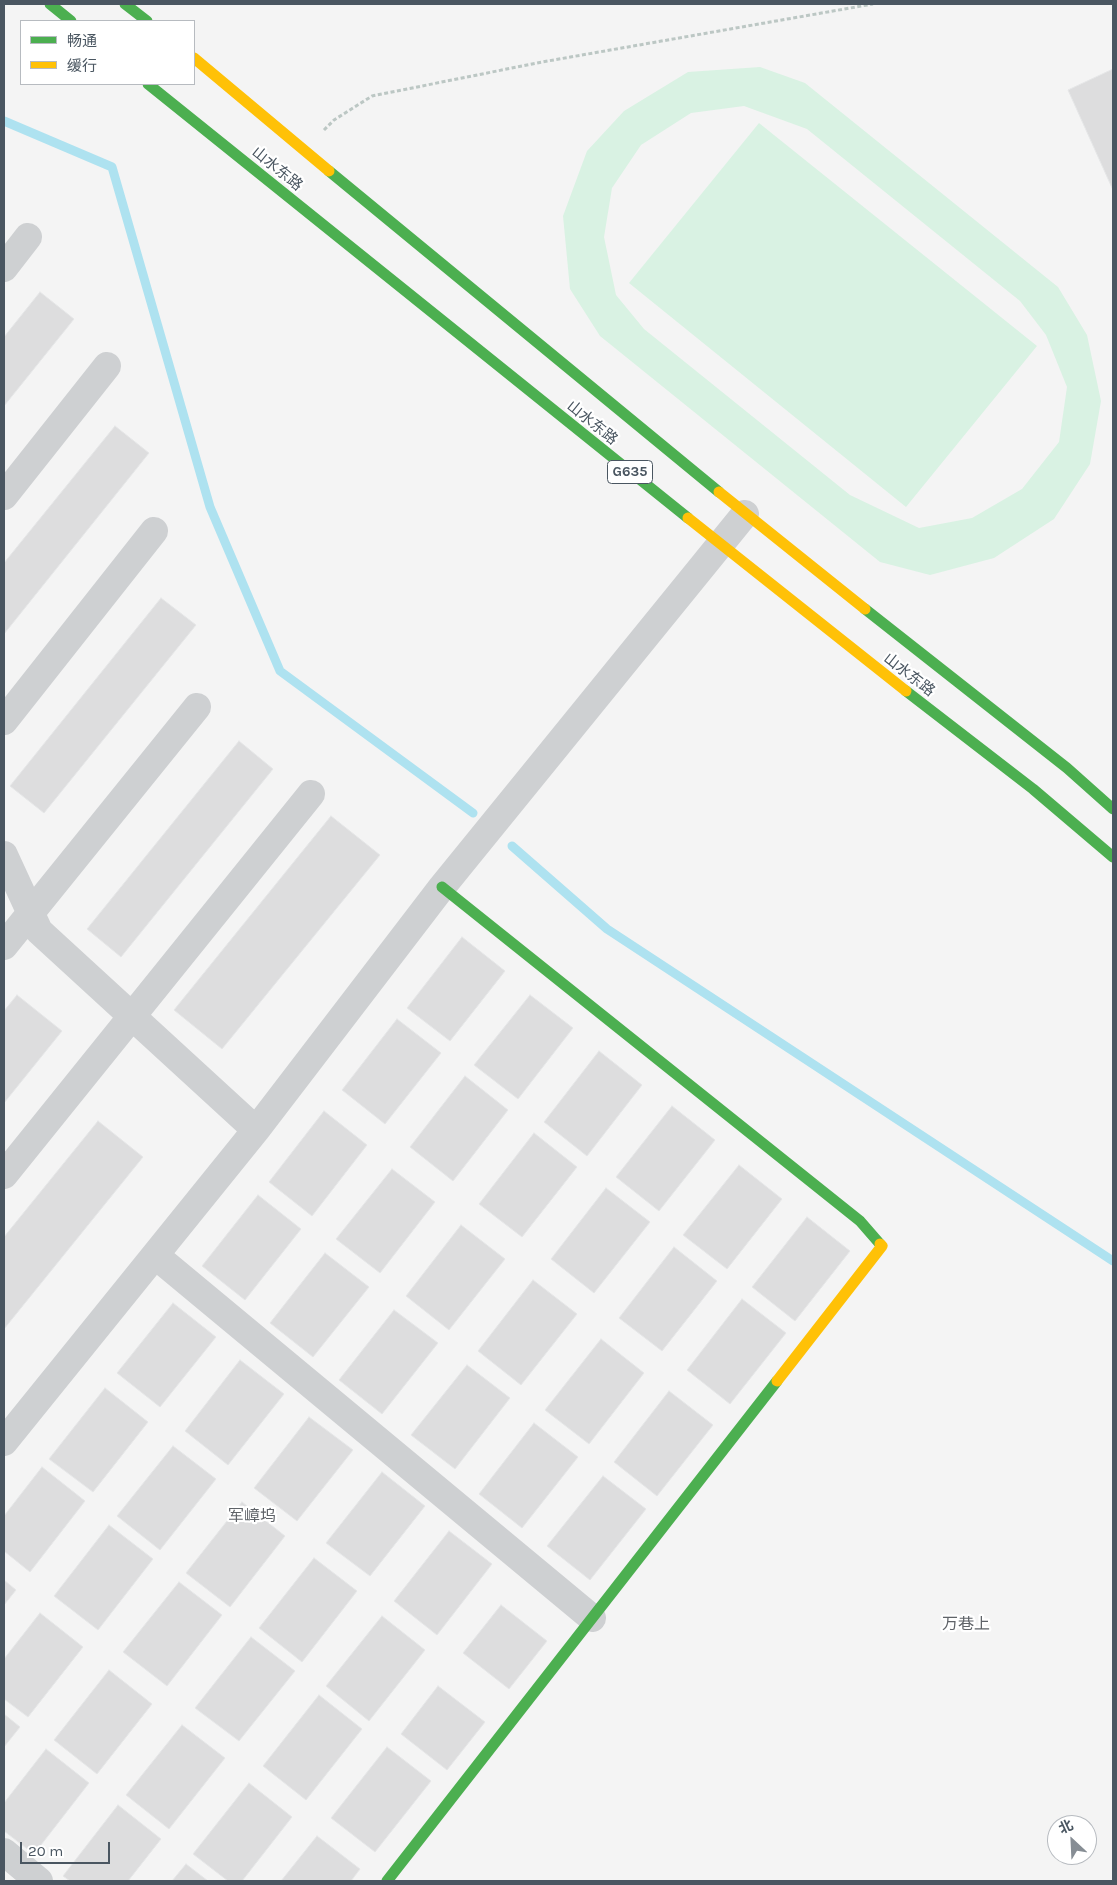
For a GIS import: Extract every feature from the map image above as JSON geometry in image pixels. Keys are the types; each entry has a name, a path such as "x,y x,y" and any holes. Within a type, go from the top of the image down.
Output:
{"main road":[{"path":"50,4 71,20"},
{"path":"125,4 146,20"},
{"name":"山水东路","path":"195,59 745,514 1060,762 1113,809"},
{"name":"山水东路","path":"149,85 720,544 1033,789 1113,857"},
{"path":"387,1881 882,1246 860,1221 442,887"}],"street":[{"path":"4,268 28,237"},
{"path":"4,496 107,366"},
{"path":"4,1442 256,1130 442,887 745,514"},
{"path":"4,721 154,531"},
{"path":"4,946 197,707"},
{"path":"4,1175 311,794"},
{"path":"4,855 38,931 256,1130"},
{"path":"156,1256 592,1618"},
{"path":"4,1852 39,1881"}],"path":[{"path":"305,151 334,120 372,96 542,62 873,4"}],"green space":[{"path":"760,67 805,83 1058,287 1087,335 1101,401 1090,464 1054,519 994,558 930,575 880,562 600,336 570,289 563,216 587,151 624,111 688,72","holes":["744,106 807,129 1020,301 1046,335 1067,387 1059,442 1022,489 972,518 919,528 850,495 644,329 616,295 604,237 612,188 641,145 691,113"]},
{"path":"759,123 1037,346 906,507 629,283"}],"building":[{"path":"1113,69 1113,190 1068,90"},
{"path":"40,292 74,319 4,406 4,337"},
{"path":"115,426 149,453 4,634 4,563"},
{"path":"161,598 196,625 44,813 10,786"},
{"path":"239,741 273,769 121,957 87,929"},
{"path":"331,816 380,855 222,1049 174,1010"},
{"path":"462,937 505,971 450,1041 407,1008"},
{"path":"17,995 62,1031 4,1103 4,1011"},
{"path":"530,995 573,1028 518,1099 474,1065"},
{"path":"397,1019 441,1053 385,1124 342,1090"},
{"path":"599,1051 642,1085 587,1156 544,1122"},
{"path":"465,1076 508,1110 453,1181 410,1147"},
{"path":"672,1106 715,1140 659,1211 616,1177"},
{"path":"324,1111 367,1145 312,1216 269,1182"},
{"path":"98,1121 143,1157 4,1329 4,1237"},
{"path":"534,1133 577,1167 522,1237 479,1204"},
{"path":"739,1165 782,1199 727,1269 683,1235"},
{"path":"392,1169 435,1202 380,1273 336,1239"},
{"path":"606,1188 650,1222 594,1293 551,1259"},
{"path":"258,1195 301,1229 245,1300 202,1266"},
{"path":"807,1217 850,1251 795,1321 752,1287"},
{"path":"461,1225 505,1259 449,1330 406,1296"},
{"path":"674,1247 717,1281 662,1351 619,1318"},
{"path":"325,1253 369,1287 313,1357 270,1323"},
{"path":"533,1280 577,1314 521,1385 478,1351"},
{"path":"742,1299 786,1333 730,1404 687,1370"},
{"path":"173,1303 216,1337 160,1407 117,1373"},
{"path":"394,1310 438,1343 382,1414 339,1380"},
{"path":"601,1339 644,1373 589,1444 545,1410"},
{"path":"240,1360 284,1394 228,1465 185,1431"},
{"path":"467,1365 510,1398 455,1469 411,1435"},
{"path":"105,1388 148,1422 93,1492 49,1459"},
{"path":"669,1391 713,1425 657,1496 614,1462"},
{"path":"309,1417 353,1450 297,1521 254,1488"},
{"path":"534,1423 578,1457 522,1528 479,1494"},
{"path":"173,1446 216,1479 160,1550 117,1516"},
{"path":"42,1467 85,1501 30,1572 4,1551 4,1516"},
{"path":"382,1472 425,1506 370,1576 326,1543"},
{"path":"603,1476 646,1509 590,1580 547,1546"},
{"path":"242,1502 285,1536 230,1607 186,1573"},
{"path":"109,1525 153,1559 98,1630 54,1596"},
{"path":"449,1531 492,1564 437,1635 394,1601"},
{"path":"314,1558 357,1591 302,1662 259,1628"},
{"path":"4,1580 16,1590 4,1605"},
{"path":"179,1582 222,1615 167,1686 123,1652"},
{"path":"501,1605 547,1641 509,1689 463,1653"},
{"path":"40,1613 83,1647 28,1717 4,1699 4,1659"},
{"path":"382,1616 425,1650 369,1721 326,1686"},
{"path":"251,1637 295,1671 239,1741 195,1708"},
{"path":"109,1670 152,1704 97,1774 54,1740"},
{"path":"438,1686 485,1722 447,1770 401,1734"},
{"path":"319,1695 362,1729 306,1800 263,1766"},
{"path":"4,1714 20,1727 4,1747"},
{"path":"182,1725 225,1758 169,1829 126,1795"},
{"path":"387,1747 431,1781 375,1852 331,1818"},
{"path":"46,1749 89,1783 34,1854 4,1831 4,1803"},
{"path":"249,1783 292,1817 242,1881 228,1881 193,1854"},
{"path":"118,1805 161,1839 128,1881 70,1881 63,1876"},
{"path":"317,1836 360,1869 351,1881 281,1881"},
{"path":"186,1864 208,1881 172,1881"}],"waterway":[{"path":"4,121 112,167 210,507 280,671 473,813"},
{"path":"512,846 607,929 1113,1261"}],"traffic: fast":[{"path":"50,4 70,20"},
{"path":"125,4 146,20"},
{"path":"149,85 688,518"},
{"path":"329,171 719,492"},
{"path":"865,609 1067,768 1113,809"},
{"path":"906,691 1033,789 1113,857"},
{"path":"442,887 860,1221 880,1244"},
{"path":"387,1881 777,1381"}],"traffic: slow":[{"path":"195,59 329,171"},
{"path":"719,492 865,609"},
{"path":"688,518 906,691"},
{"path":"777,1381 882,1246 880,1244"}],"district":[{"name":"军嶂坞","path":"252,1516"},
{"name":"万巷上","path":"966,1624"}]}
